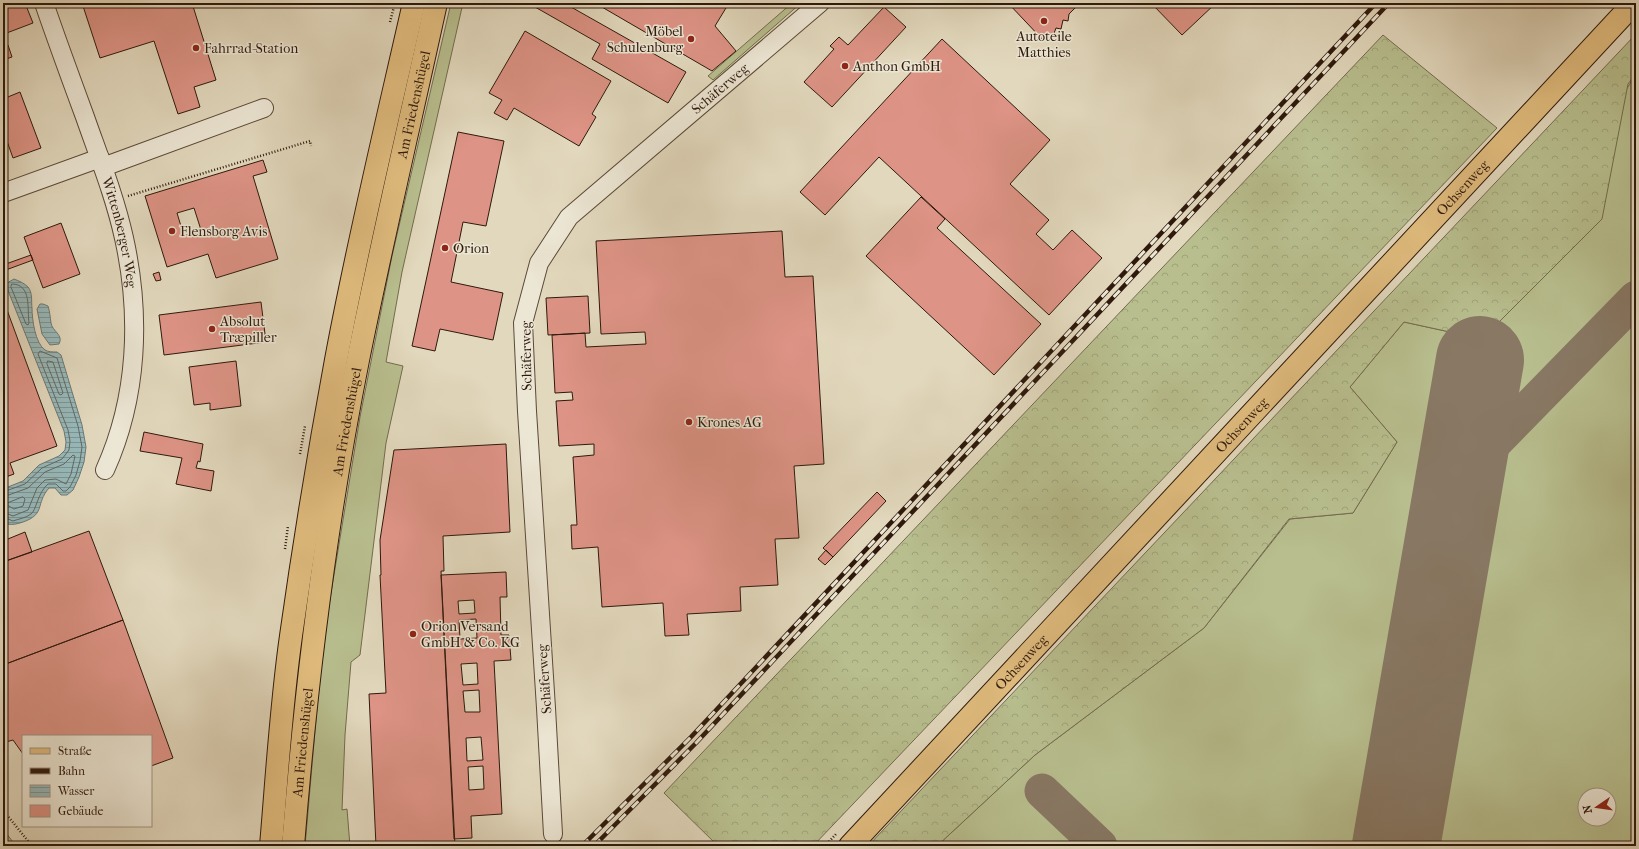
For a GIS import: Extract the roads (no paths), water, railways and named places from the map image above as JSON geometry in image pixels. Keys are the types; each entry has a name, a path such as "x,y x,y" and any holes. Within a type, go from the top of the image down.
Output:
{"main road":[{"name":"Am Friedenshügel","path":"271,846 278,752 291,638 318,465 336,360 356,262 414,3"},
{"name":"Am Friedenshügel","path":"293,846 301,746 314,632 340,466 358,362 436,3"},
{"name":"Ochsenweg","path":"850,846 1634,3"}],"street":[{"name":"Wittenberger Weg","path":"44,3 114,201 124,238 131,279 134,329 132,378 121,426 105,470"},
{"name":"Schäferweg","path":"553,834 523,323 539,263 569,217 819,3"},
{"path":"3,194 264,108"}],"water":[{"path":"14,279 30,289 32,297 33,324 36,337 42,347 46,351 57,352 61,355 82,425 86,447 84,462 73,490 67,495 61,495 55,488 49,488 42,499 38,512 35,516 17,524 7,524 3,519 3,489 23,481 39,465 59,456 65,450 66,442 64,431 7,288 7,283"},
{"path":"40,304 48,306 52,326 60,338 59,344 50,345 42,334 37,309"}],"railway":[{"path":"582,846 691,737 1376,3"},
{"path":"594,846 696,743 1389,3"}],"place":[{"name":"Autoteile Matthies","path":"1044,21"},
{"name":"Möbel Schulenburg","path":"691,39"},
{"name":"Fahrrad-Station","path":"196,48"},
{"name":"Anthon GmbH","path":"845,66"},
{"name":"Flensborg Avis","path":"172,231"},
{"name":"Orion","path":"445,248"},
{"name":"Absolut Træpiller","path":"212,329"},
{"name":"Krones AG","path":"689,422"},
{"name":"Orion Versand GmbH & Co. KG","path":"413,634"}]}
